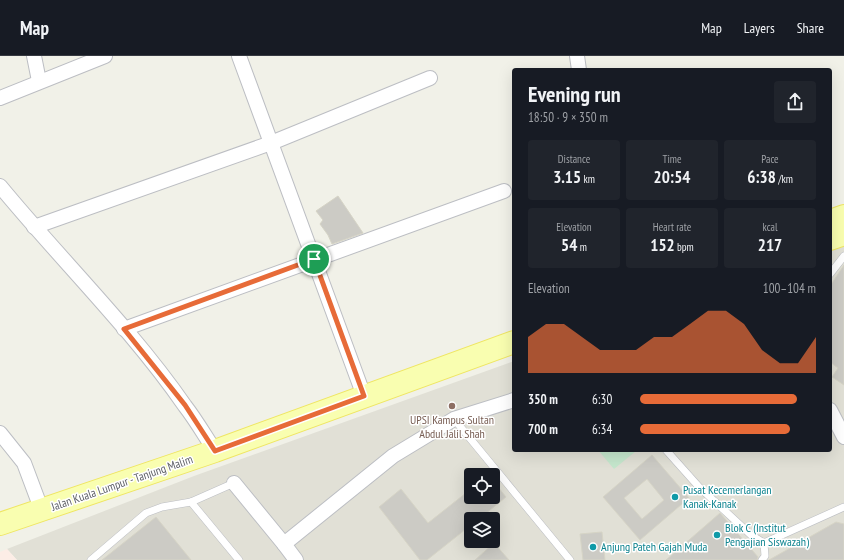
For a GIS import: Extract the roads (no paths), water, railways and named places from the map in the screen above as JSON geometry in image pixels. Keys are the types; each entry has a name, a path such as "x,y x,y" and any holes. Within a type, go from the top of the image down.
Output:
{"main road":[{"path":"832,220 844,216"},
{"path":"832,238 844,234"},
{"name":"Jalan Kuala Lumpur - Tanjung Malim","path":"0,524 215,451 512,343"}],"street":[{"path":"34,56 39,81"},
{"path":"0,98 39,81 105,56"},
{"path":"239,56 364,396"},
{"path":"577,56 579,68"},
{"path":"34,227 271,143 430,78"},
{"path":"0,186 124,329 185,405 215,451"},
{"path":"124,329 504,191"},
{"path":"284,544 393,456 454,419 512,401"},
{"path":"836,415 844,437"},
{"path":"0,433 24,463 42,510"},
{"path":"234,483 296,560"}],"lane":[{"path":"832,271 844,256"},
{"path":"454,419 570,560"},
{"path":"668,452 699,487 751,535 764,543"},
{"path":"91,560 146,513 162,507 191,502 234,483"},
{"path":"191,502 239,560"},
{"path":"764,543 844,507"},
{"path":"762,560 765,556 764,543"}],"place":[{"name":"UPSI Kampus Sultan Abdul Jalil Shah","path":"452,406"},
{"name":"Pusat Kecemerlangan Kanak-Kanak","path":"675,497"},
{"name":"Blok C (Institut Pengajian Siswazah)","path":"717,535"},
{"name":"Anjung Pateh Gajah Muda","path":"593,547"}]}
